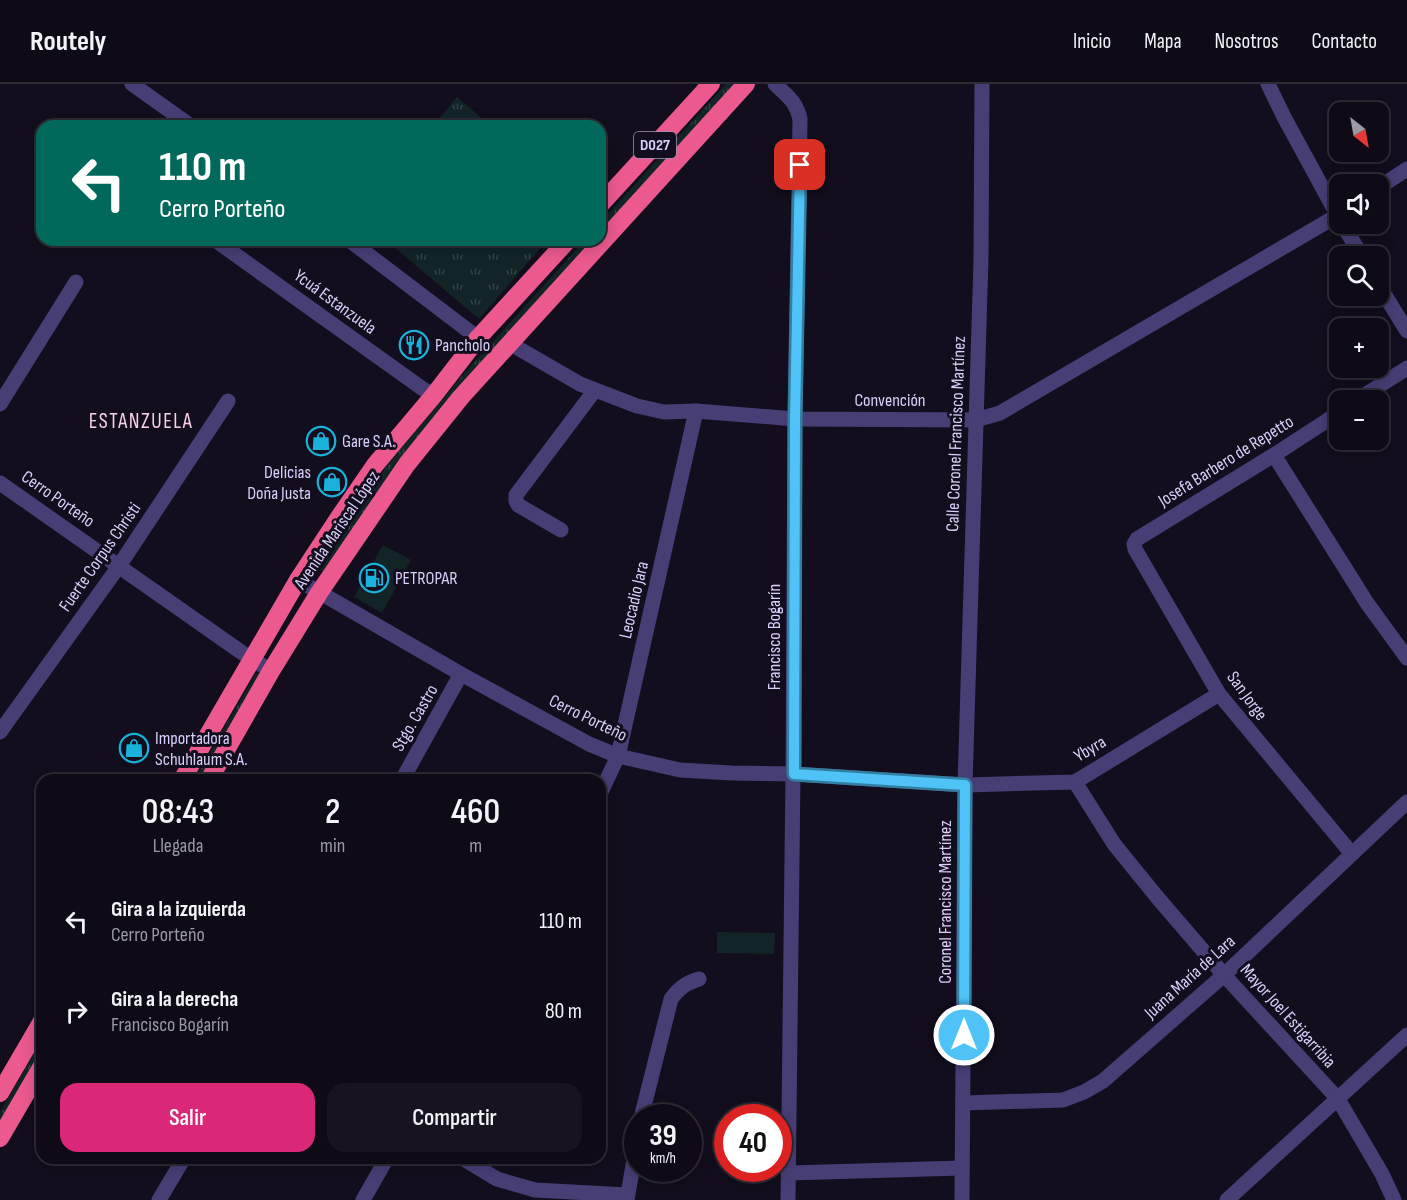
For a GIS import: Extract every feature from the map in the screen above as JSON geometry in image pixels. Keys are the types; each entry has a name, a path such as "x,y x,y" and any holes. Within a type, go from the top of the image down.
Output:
{"highway":[{"name":"D027","path":"606,198 711,84"},
{"name":"Avenida Mariscal López","path":"606,237 746,84"},
{"name":"Avenida Mariscal López","path":"185,774 298,580 375,465 478,338 562,246"},
{"name":"Avenida Mariscal López","path":"212,774 319,593 406,464 461,397 598,246"},
{"path":"0,1093 36,1031"},
{"path":"0,1138 36,1076"}],"street":[{"path":"132,84 183,120"},
{"name":"Francisco Bogarín","path":"775,84 798,108 800,119 795,419 790,1104"},
{"name":"Calle Coronel Francisco Martínez","path":"965,785 981,259 982,84"},
{"path":"1268,84 1329,199"},
{"path":"1389,181 1407,169"},
{"name":"Convención","path":"509,343 580,384 637,406 664,412 696,411 795,419 976,420 1000,413 1329,224"},
{"name":"Ycuá Estanzuela","path":"223,246 434,395"},
{"path":"357,246 478,338"},
{"path":"0,404 76,282"},
{"path":"1389,302 1407,331"},
{"path":"1373,390 1407,368"},
{"path":"561,530 518,505 516,495 596,390"},
{"name":"Fuerte Corpus Christi","path":"0,732 119,566 228,401"},
{"name":"Leocadio Jara","path":"606,781 618,756 696,411"},
{"name":"Josefa Barbero de Repetto","path":"1134,544 1137,539 1329,419"},
{"path":"1274,455 1367,603 1407,658"},
{"name":"Cerro Porteño","path":"0,483 271,671"},
{"name":"San Jorge","path":"1134,544 1219,694 1352,854"},
{"name":"Cerro Porteño","path":"298,580 461,674 589,744 618,756 680,770 794,774 965,785"},
{"name":"Stgo. Castro","path":"405,774 461,674"},
{"name":"Ybyra","path":"965,785 1075,782 1219,694"},
{"name":"Mayor Joel Estigarribia","path":"1075,782 1113,844 1224,975 1338,1099 1382,1174 1394,1200"},
{"name":"Coronel Francisco Martínez","path":"962,1200 965,785"},
{"name":"Juana María de Lara","path":"963,1103 1063,1100 1103,1081 1224,975 1407,802"},
{"path":"645,1104 671,999 678,988 699,979"},
{"path":"1227,1200 1407,1035"},
{"path":"159,1200 180,1164"},
{"path":"363,1200 384,1164"},
{"path":"472,1164 497,1179 535,1190 627,1198 630,1182"},
{"path":"792,1173 962,1168"},
{"name":"Francisco Bogarín","path":"788,1200 789,1182"}],"green space":[{"path":"726,84 737,84 606,228 606,216"},
{"path":"457,97 484,120 438,120"},
{"path":"393,246 542,246 479,319"},
{"path":"580,246 590,246 324,571 320,570 319,566 389,463 468,369"},
{"path":"383,545 411,560 382,613 354,597"},
{"path":"259,673 261,675 206,774 197,774 255,675"},
{"path":"717,932 775,933 774,954 717,953"},
{"path":"36,1050 36,1066 0,1128 0,1112"}],"place":[{"name":"Pancholo","path":"414,345"},
{"name":"Gare S.A.","path":"321,441"},
{"name":"Delicias Doña Justa","path":"332,482"},
{"name":"PETROPAR","path":"374,578"},
{"name":"Importadora Schuhlaum S.A.","path":"134,748"}],"district":[{"name":"ESTANZUELA","path":"141,421"}],"route":[{"path":"800,165 795,419 794,774 965,785 964,1035"}]}
